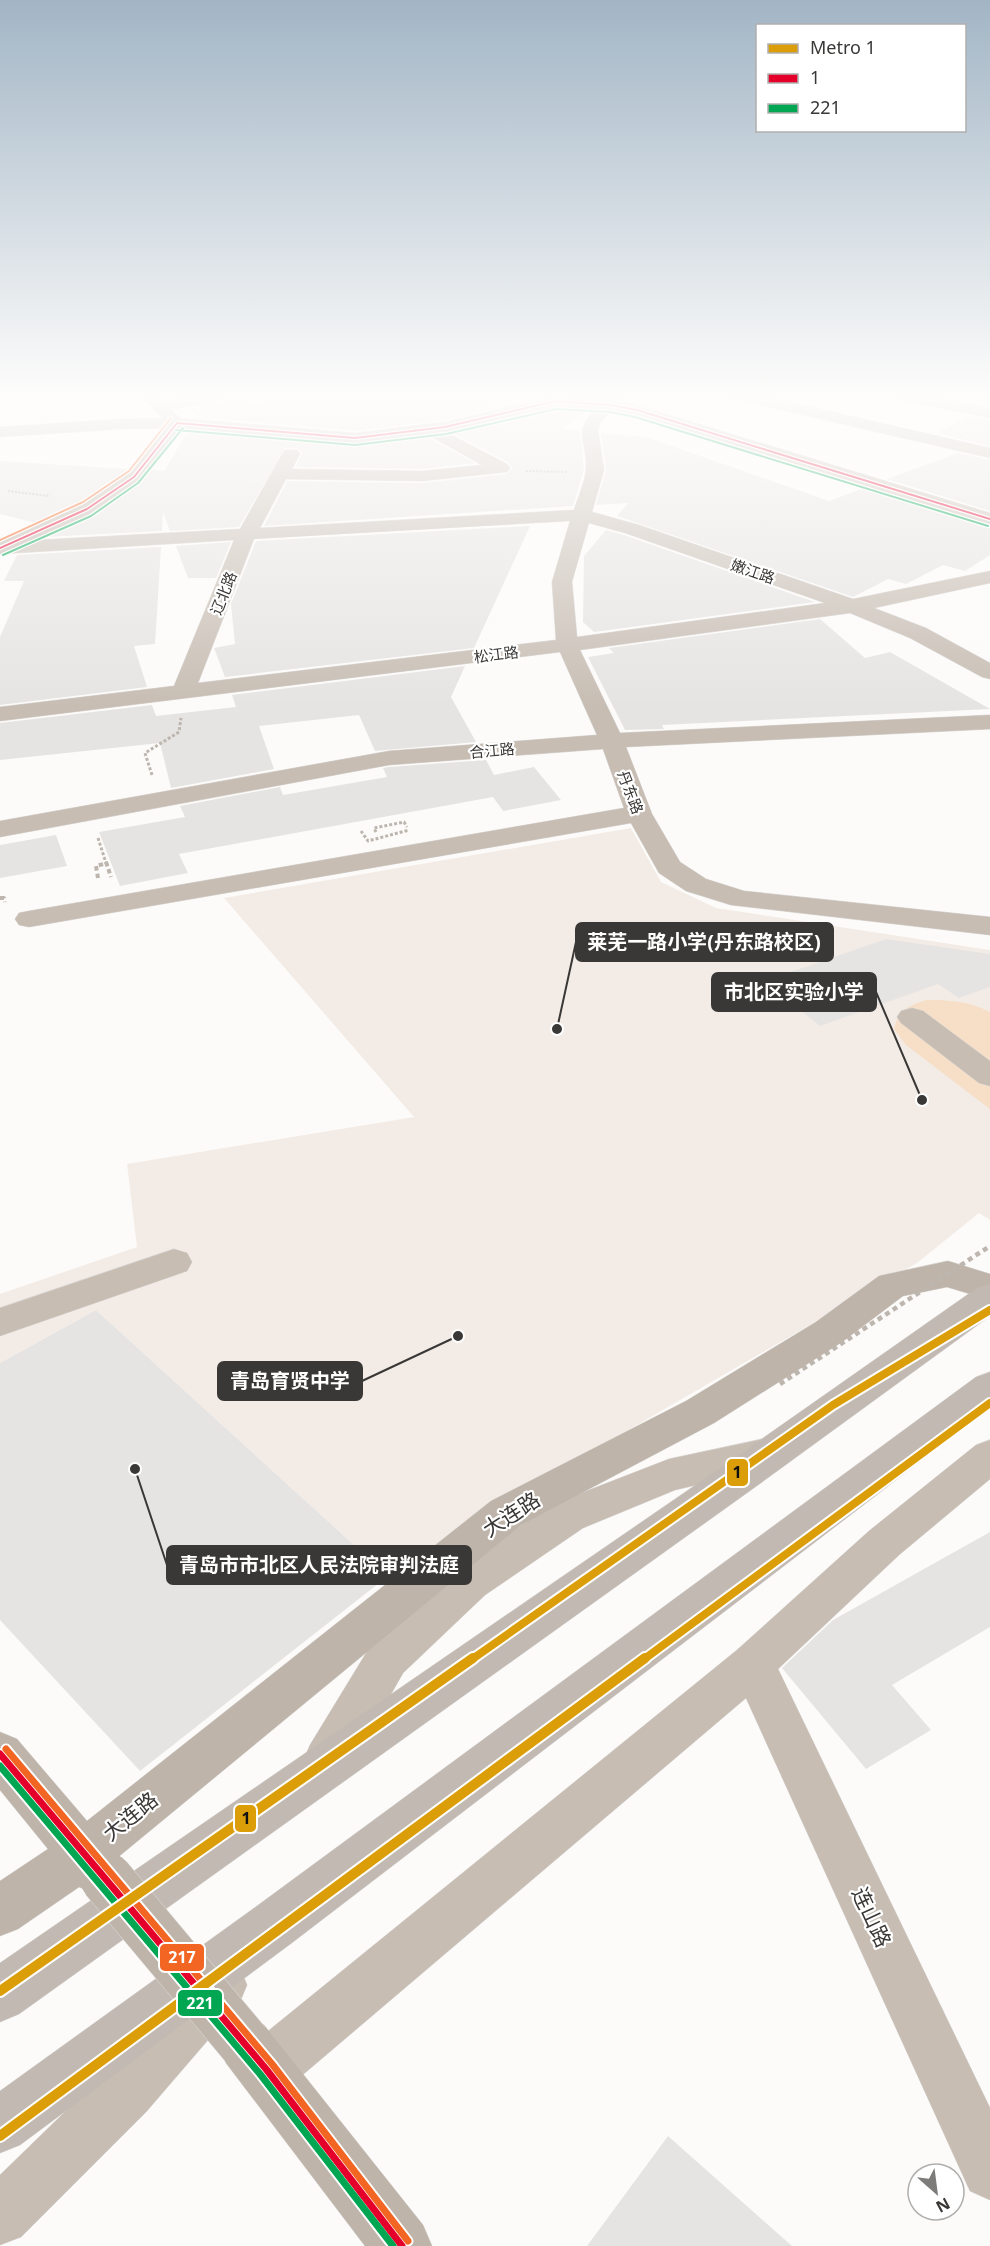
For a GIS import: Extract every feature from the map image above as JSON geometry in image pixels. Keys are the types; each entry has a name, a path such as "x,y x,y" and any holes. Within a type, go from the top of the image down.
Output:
{"highway":[{"path":"0,1995 325,1764 827,1417 990,1297"},
{"path":"0,2124 275,1924 990,1387"}],"main road":[{"path":"0,548 87,509 103,498"},
{"name":"大连路","path":"0,1911 95,1867 506,1513 700,1412 829,1332 892,1285 948,1275 990,1287"},
{"path":"0,1754 256,2056 402,2246"}],"street":[{"name":"辽北路","path":"182,700 246,535 267,498"},
{"name":"丹东路","path":"587,498 562,582 567,645 612,741 639,814 669,867 696,885 741,899 990,926"},
{"path":"921,498 990,519"},
{"name":"嫩江路","path":"0,548 582,515 632,529 852,606 918,633 990,672"},
{"name":"松江路","path":"0,714 182,700 852,606 990,577"},
{"name":"合江路","path":"0,829 389,758 612,741 990,722"},
{"path":"29,919 630,815"},
{"path":"912,1017 990,1076"},
{"path":"0,1322 174,1262"},
{"path":"325,1764 387,1659 470,1582 568,1516 669,1475 776,1452"},
{"path":"256,2056 753,1664 884,1543 990,1456"},
{"name":"连山路","path":"753,1664 990,2171"},
{"path":"0,2216 126,2092 275,1924"}],"path":[{"path":"154,783 145,753 179,732 182,700"},
{"path":"361,831 368,841 409,830"},
{"path":"97,837 107,863 96,866 99,883"},
{"path":"780,1384 990,1246"}],"shaded area":[{"path":"631,828 661,882 716,908 990,950 990,1220 979,1213 917,1263 504,1502 388,1576 96,1310 0,1363 0,1294 137,1247 127,1164 414,1117 224,898"},
{"path":"926,1000 959,1002 990,1012 990,1109 906,1045 894,1029 901,1013 914,1004"}],"building":[{"path":"0,498 87,498 31,525 32,522 0,514"},
{"path":"120,498 256,498 239,527 170,531 163,512 162,531 44,537 95,515"},
{"path":"278,498 575,498 573,506 264,526"},
{"path":"598,498 820,498 829,501 838,498 896,498 990,527 990,555 965,571 943,565 906,584 888,579 853,597 617,516 628,503 596,505"},
{"path":"948,498 990,498 990,511"},
{"path":"530,526 474,648 225,677 214,648 235,644 231,604 256,541"},
{"path":"606,530 815,602 594,632 583,622 584,556"},
{"path":"231,542 216,578 188,578 176,546"},
{"path":"161,547 155,644 134,646 147,687 0,705 0,637 24,581 4,581 17,555"},
{"path":"820,619 865,658 890,652 990,709 662,725 664,729 625,730 588,657 614,653 609,648"},
{"path":"465,666 451,697 476,742 375,751 359,715 259,726 274,769 171,788 160,743 0,760 0,723 152,705 156,716 236,707 232,695"},
{"path":"486,760 494,775 534,767 561,800 503,811 493,797 179,854 188,873 120,886 99,832 185,817 180,806 280,787 283,795 387,777 383,768"},
{"path":"56,835 67,866 0,878 0,845"},
{"path":"886,939 990,954 990,987 959,998 938,984 820,1026 765,981"},
{"path":"96,1310 388,1576 140,1771 0,1620 0,1363"},
{"path":"990,1532 990,1627 892,1685 931,1730 866,1769 782,1668 833,1620"},
{"path":"668,2136 792,2246 587,2246"}],"metro line":[{"name":"1","path":"0,1991 833,1405 990,1310"},
{"name":"1","path":"0,2136 990,1403"}],"transit line":[{"name":"217","path":"0,540 89,498"},
{"name":"1","path":"0,548 87,509 103,498"},
{"name":"221","path":"3,555 91,516 117,498"},
{"name":"221","path":"897,498 988,526"},
{"name":"1","path":"921,498 990,519"},
{"name":"217","path":"6,1749 272,2064 408,2241"},
{"name":"1","path":"0,1754 266,2069 402,2246"},
{"name":"221","path":"0,1766 260,2074 393,2246"}],"place":[{"name":"莱芜一路小学(丹东路校区)","path":"557,1029"},
{"name":"市北区实验小学","path":"922,1100"},
{"name":"青岛育贤中学","path":"458,1336"},
{"name":"青岛市市北区人民法院审判法庭","path":"135,1469"}]}
